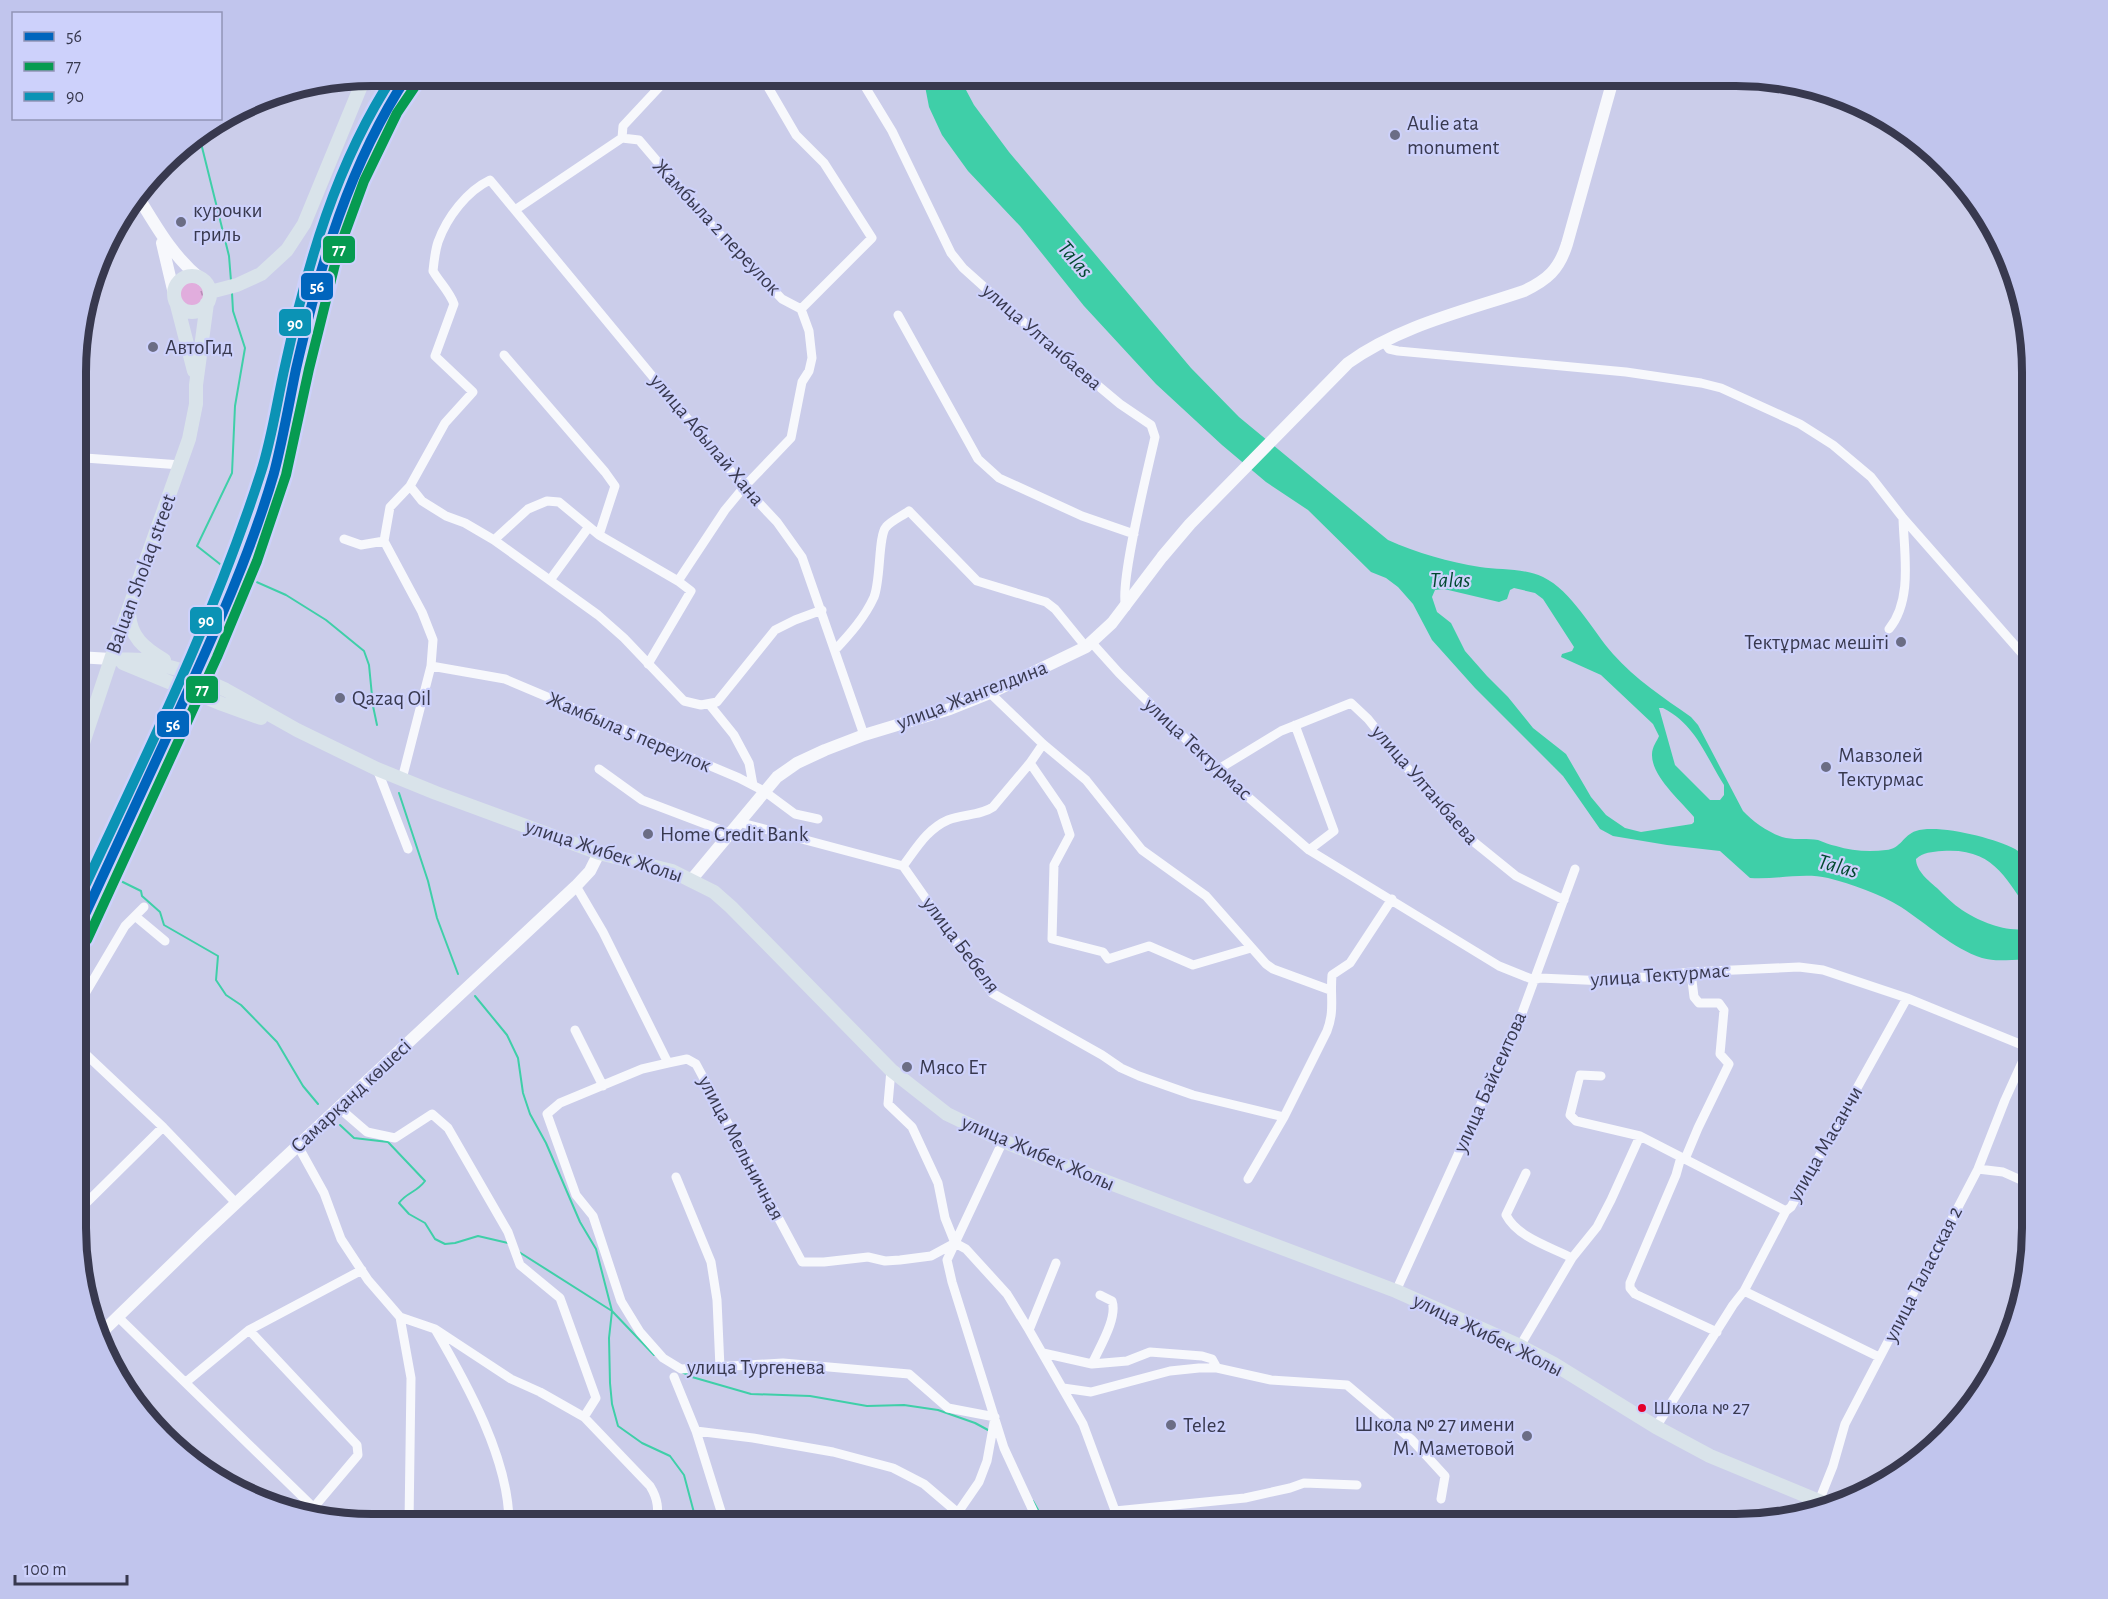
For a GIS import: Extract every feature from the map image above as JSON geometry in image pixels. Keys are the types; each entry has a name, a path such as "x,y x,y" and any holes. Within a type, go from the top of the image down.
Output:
{"main road":[{"path":"208,298 202,280 193,276 178,283 176,299 181,309 193,312 203,308 208,298 261,274 286,250 304,224 361,86"},
{"name":"Baluan Sholaq street","path":"86,733 181,465 193,419 208,298"},
{"name":"Baluan Sholaq street","path":"176,299 194,366 196,385"},
{"path":"129,607 133,633 139,643 183,671"},
{"name":"улица Жибек Жолы","path":"111,659 145,660 183,671 226,690 297,730 377,769 599,854 645,863 692,879 714,892 731,907 891,1070 947,1114 1003,1141 1396,1291 1520,1346 1554,1364 1656,1427 1710,1456 1819,1501"},
{"name":"улица Жибек Жолы","path":"111,659 222,704 297,730"}],"street":[{"path":"515,210 622,138 623,126 657,86"},
{"path":"767,86 796,135 824,163 872,238 801,309"},
{"name":"улица Ултанбаева","path":"865,86 892,131 951,253 963,268 1050,346 1120,404 1150,425 1155,437 1123,595 1126,607"},
{"name":"улица Жангелдина","path":"692,879 738,822 759,788 797,763 864,735 950,709 990,693 1089,645 1126,607 1138,587 1162,557 1232,481 1348,363 1384,342 1426,324 1524,291 1540,283 1553,272 1563,259 1568,244 1611,86"},
{"name":"Жамбыла 2 переулок","path":"622,138 639,140 699,211 782,299 801,309 809,331 812,358 809,372 802,382 791,438 744,487"},
{"name":"улица Абылай Хана","path":"410,486 445,423 472,392 435,356 454,304 448,290 433,271 438,242 453,213 476,187 490,180 744,487 777,522 802,557 864,735"},
{"path":"141,202 174,253 190,271 202,280"},
{"path":"159,231 176,299"},
{"path":"898,315 978,459 999,478 1082,516 1134,534"},
{"path":"1384,342 1389,349 1398,351 1626,372 1701,383 1721,388 1800,424 1833,446 1871,477 1903,518 2022,653"},
{"path":"504,356 615,486 599,535"},
{"path":"86,458 181,465"},
{"path":"402,779 431,666 434,640 422,612 384,542 390,507 410,486 422,501 494,540 607,623 684,701 705,704 717,702 776,630 822,610"},
{"path":"678,581 725,510 744,487"},
{"path":"494,540 528,509 547,501 559,502 588,528 691,591 648,664"},
{"name":"улица Тектурмас","path":"835,650 856,627 874,595 880,571 882,536 885,528 909,511 977,581 1046,602 1055,609 1217,770 1310,850 1499,966 1534,980 1540,978 1606,981 1691,972 1799,967 1823,970 1907,998 2022,1044"},
{"path":"1889,629 1900,610 1903,595 1903,518"},
{"path":"550,580 588,528"},
{"path":"345,539 362,545 384,542"},
{"path":"86,658 111,659"},
{"name":"Жамбыла 5 переулок","path":"431,666 505,679 739,778 759,788 795,814 818,819"},
{"path":"990,693 1043,744 1086,780 1142,850 1206,896 1251,948 1273,969 1330,990"},
{"name":"улица Ултанбаева","path":"1295,725 1351,703 1368,719 1432,799 1474,842 1516,876 1564,900"},
{"path":"705,704 734,735 759,788"},
{"path":"1217,770 1295,725 1334,831 1310,850"},
{"path":"738,822 903,866 930,830 949,820 987,811 993,807 1043,744"},
{"path":"1030,763 1061,808 1070,835 1054,865 1052,939 1103,952 1108,959 1149,946 1193,965 1251,948"},
{"path":"377,769 408,849"},
{"path":"599,769 642,800 729,833"},
{"name":"Самарқанд көшесі","path":"104,1330 236,1203 576,886 590,871 599,854"},
{"name":"улица Бебеля","path":"903,866 992,993 1121,1068 1139,1076 1194,1095 1284,1117"},
{"name":"улица Байсеитова","path":"1396,1291 1521,1016 1575,869"},
{"name":"улица Мельничная","path":"576,886 603,932 668,1063 687,1059 696,1065 802,1262 868,1257 885,1261 900,1260 931,1256 955,1243"},
{"path":"1248,1179 1284,1117 1332,1017 1330,990 1332,975 1350,963 1392,899"},
{"path":"86,992 125,926 144,907"},
{"path":"135,916 165,941"},
{"path":"1691,972 1694,997 1699,1003 1719,1003 1724,1010 1720,1054 1729,1064 1683,1158 1630,1283 1630,1288 1635,1294 1717,1332"},
{"name":"улица Масанчи","path":"1656,1427 1744,1291 1786,1211 1791,1207 1907,998"},
{"path":"575,1030 603,1086"},
{"path":"86,1055 162,1127 236,1203"},
{"name":"улица Тургенева","path":"668,1063 642,1069 560,1103 547,1114 576,1195 592,1216 621,1301 640,1332 663,1358 681,1369 783,1363 909,1374 948,1408 995,1417"},
{"name":"улица Таласская 2","path":"1826,1499 1845,1424 1978,1169 2005,1100 2022,1066"},
{"path":"891,1070 888,1104 912,1127 938,1183 945,1218 955,1243 966,1249 1007,1294 1043,1353 1083,1424 1116,1514"},
{"path":"1601,1076 1580,1075 1570,1115 1576,1121 1640,1136 1786,1211"},
{"path":"338,1107 366,1132 395,1138 432,1114 448,1128 508,1232 520,1265 560,1298 596,1398 584,1417"},
{"path":"86,1203 162,1127"},
{"path":"1520,1346 1572,1258 1597,1227 1640,1136"},
{"path":"1003,1141 947,1260 1004,1448 1035,1514"},
{"path":"298,1146 324,1193 341,1239 368,1280 400,1317 435,1329 511,1379 540,1392 584,1417 650,1486 657,1496 658,1514"},
{"path":"1978,1169 2003,1172 2022,1181"},
{"path":"1526,1173 1506,1215 1511,1225 1572,1258"},
{"path":"676,1177 711,1262 717,1300 720,1368"},
{"path":"1029,1330 1056,1263"},
{"path":"186,1382 249,1330 362,1270"},
{"path":"1744,1291 1879,1358"},
{"path":"1092,1364 1112,1319 1114,1308 1112,1301 1100,1295"},
{"path":"118,1317 186,1382 307,1506"},
{"path":"400,1317 411,1378 409,1514"},
{"path":"435,1329 480,1411 500,1471 509,1504 509,1514"},
{"path":"249,1330 357,1445 358,1455 315,1508"},
{"path":"1043,1353 1092,1364 1127,1360 1150,1352 1202,1356 1212,1359 1217,1368"},
{"path":"1063,1388 1090,1392 1170,1371 1199,1368 1217,1368 1271,1380 1347,1385 1375,1406 1412,1440 1445,1476 1441,1499"},
{"path":"674,1377 696,1431 722,1514"},
{"path":"696,1431 833,1452 893,1468 924,1484 958,1513 979,1482 987,1461 995,1417"},
{"path":"1115,1511 1245,1498 1304,1483 1357,1485"}],"green space":[{"path":"192,282 201,285 204,294 201,303 192,306 183,303 180,294 183,285"}],"water":[{"name":"Talas","path":"925,86 964,86 974,105 1009,152 1191,368 1239,417 1388,540 1422,553 1457,562 1536,574 1553,583 1572,601 1605,644 1631,672 1691,717 1698,725 1743,811 1757,824 1786,838 1818,840 1842,848 1874,851 1891,849 1916,831 1938,829 1980,837 2006,845 2022,854 2022,902 1997,869 1987,860 1975,854 1942,851 1931,852 1916,859 1918,868 1927,879 1952,903 1969,915 1996,926 2022,929 2022,960 1995,960 1971,954 1893,902 1847,883 1819,876 1750,878 1720,851 1613,836 1600,829 1563,776 1475,688 1432,640 1413,604 1398,587 1386,578 1371,572 1308,510 1266,482 1156,384 1084,306 1020,226 968,171 942,135 929,107","holes":["1514,588 1535,593 1543,599 1574,647 1572,651 1562,654 1561,657 1601,675 1653,724 1659,736 1652,751 1656,771 1694,817 1692,824 1641,832 1625,828 1606,815 1591,797 1566,754 1533,728 1465,651 1451,623 1437,612 1432,597 1435,590 1444,589 1499,602 1507,599 1510,590","1659,708 1663,708 1684,723 1699,742 1724,785 1724,795 1720,800 1710,800 1675,765"]}],"waterway":[{"path":"201,142 229,256 231,281"},
{"path":"232,293 233,311 245,348 235,406 232,473 197,546 225,568 286,595 326,620 364,651 369,665 377,725"},
{"path":"399,793 428,881 437,918 458,974"},
{"path":"86,864 141,891 142,896 160,912 164,925 218,956 216,980 226,995 241,1005 277,1042 303,1086 318,1104"},
{"path":"475,996 507,1035 518,1058 523,1093 530,1114 546,1143 580,1222 596,1249 612,1311 609,1338 610,1383 612,1404 618,1426 642,1443 670,1456 684,1475 694,1514"},
{"path":"340,1125 354,1138 388,1142 425,1181 399,1203 409,1214 425,1223 435,1239 445,1244 478,1236 508,1243"},
{"path":"519,1252 612,1311 654,1355"},
{"path":"682,1372 751,1394 810,1396 867,1406 904,1405 938,1410 988,1430"},
{"path":"1033,1501 1040,1514"}],"transit line":[{"name":"90","path":"86,884 175,692 242,528 265,459 303,290 326,216 356,143 388,86"},
{"name":"56","path":"86,913 204,656 254,535 274,473 305,330 326,254 369,144 401,86"},
{"name":"77","path":"87,940 217,657 257,561 286,475 338,252 364,181 397,113 415,86"}],"place":[{"name":"Aulie ata monument","path":"1395,135"},
{"name":"курочки гриль","path":"181,222"},
{"name":"АвтоГид","path":"153,347"},
{"name":"Тектұрмас мешіті","path":"1901,642"},
{"name":"Qazaq Oil","path":"340,698"},
{"name":"Мавзолей Тектурмас","path":"1826,767"},
{"name":"Home Credit Bank","path":"648,834"},
{"name":"Мясо Ет","path":"907,1067"},
{"name":"Школа № 27","path":"1642,1408"},
{"name":"Tele2","path":"1171,1425"},
{"name":"Школа № 27 имени М. Маметовой","path":"1527,1436"}]}
